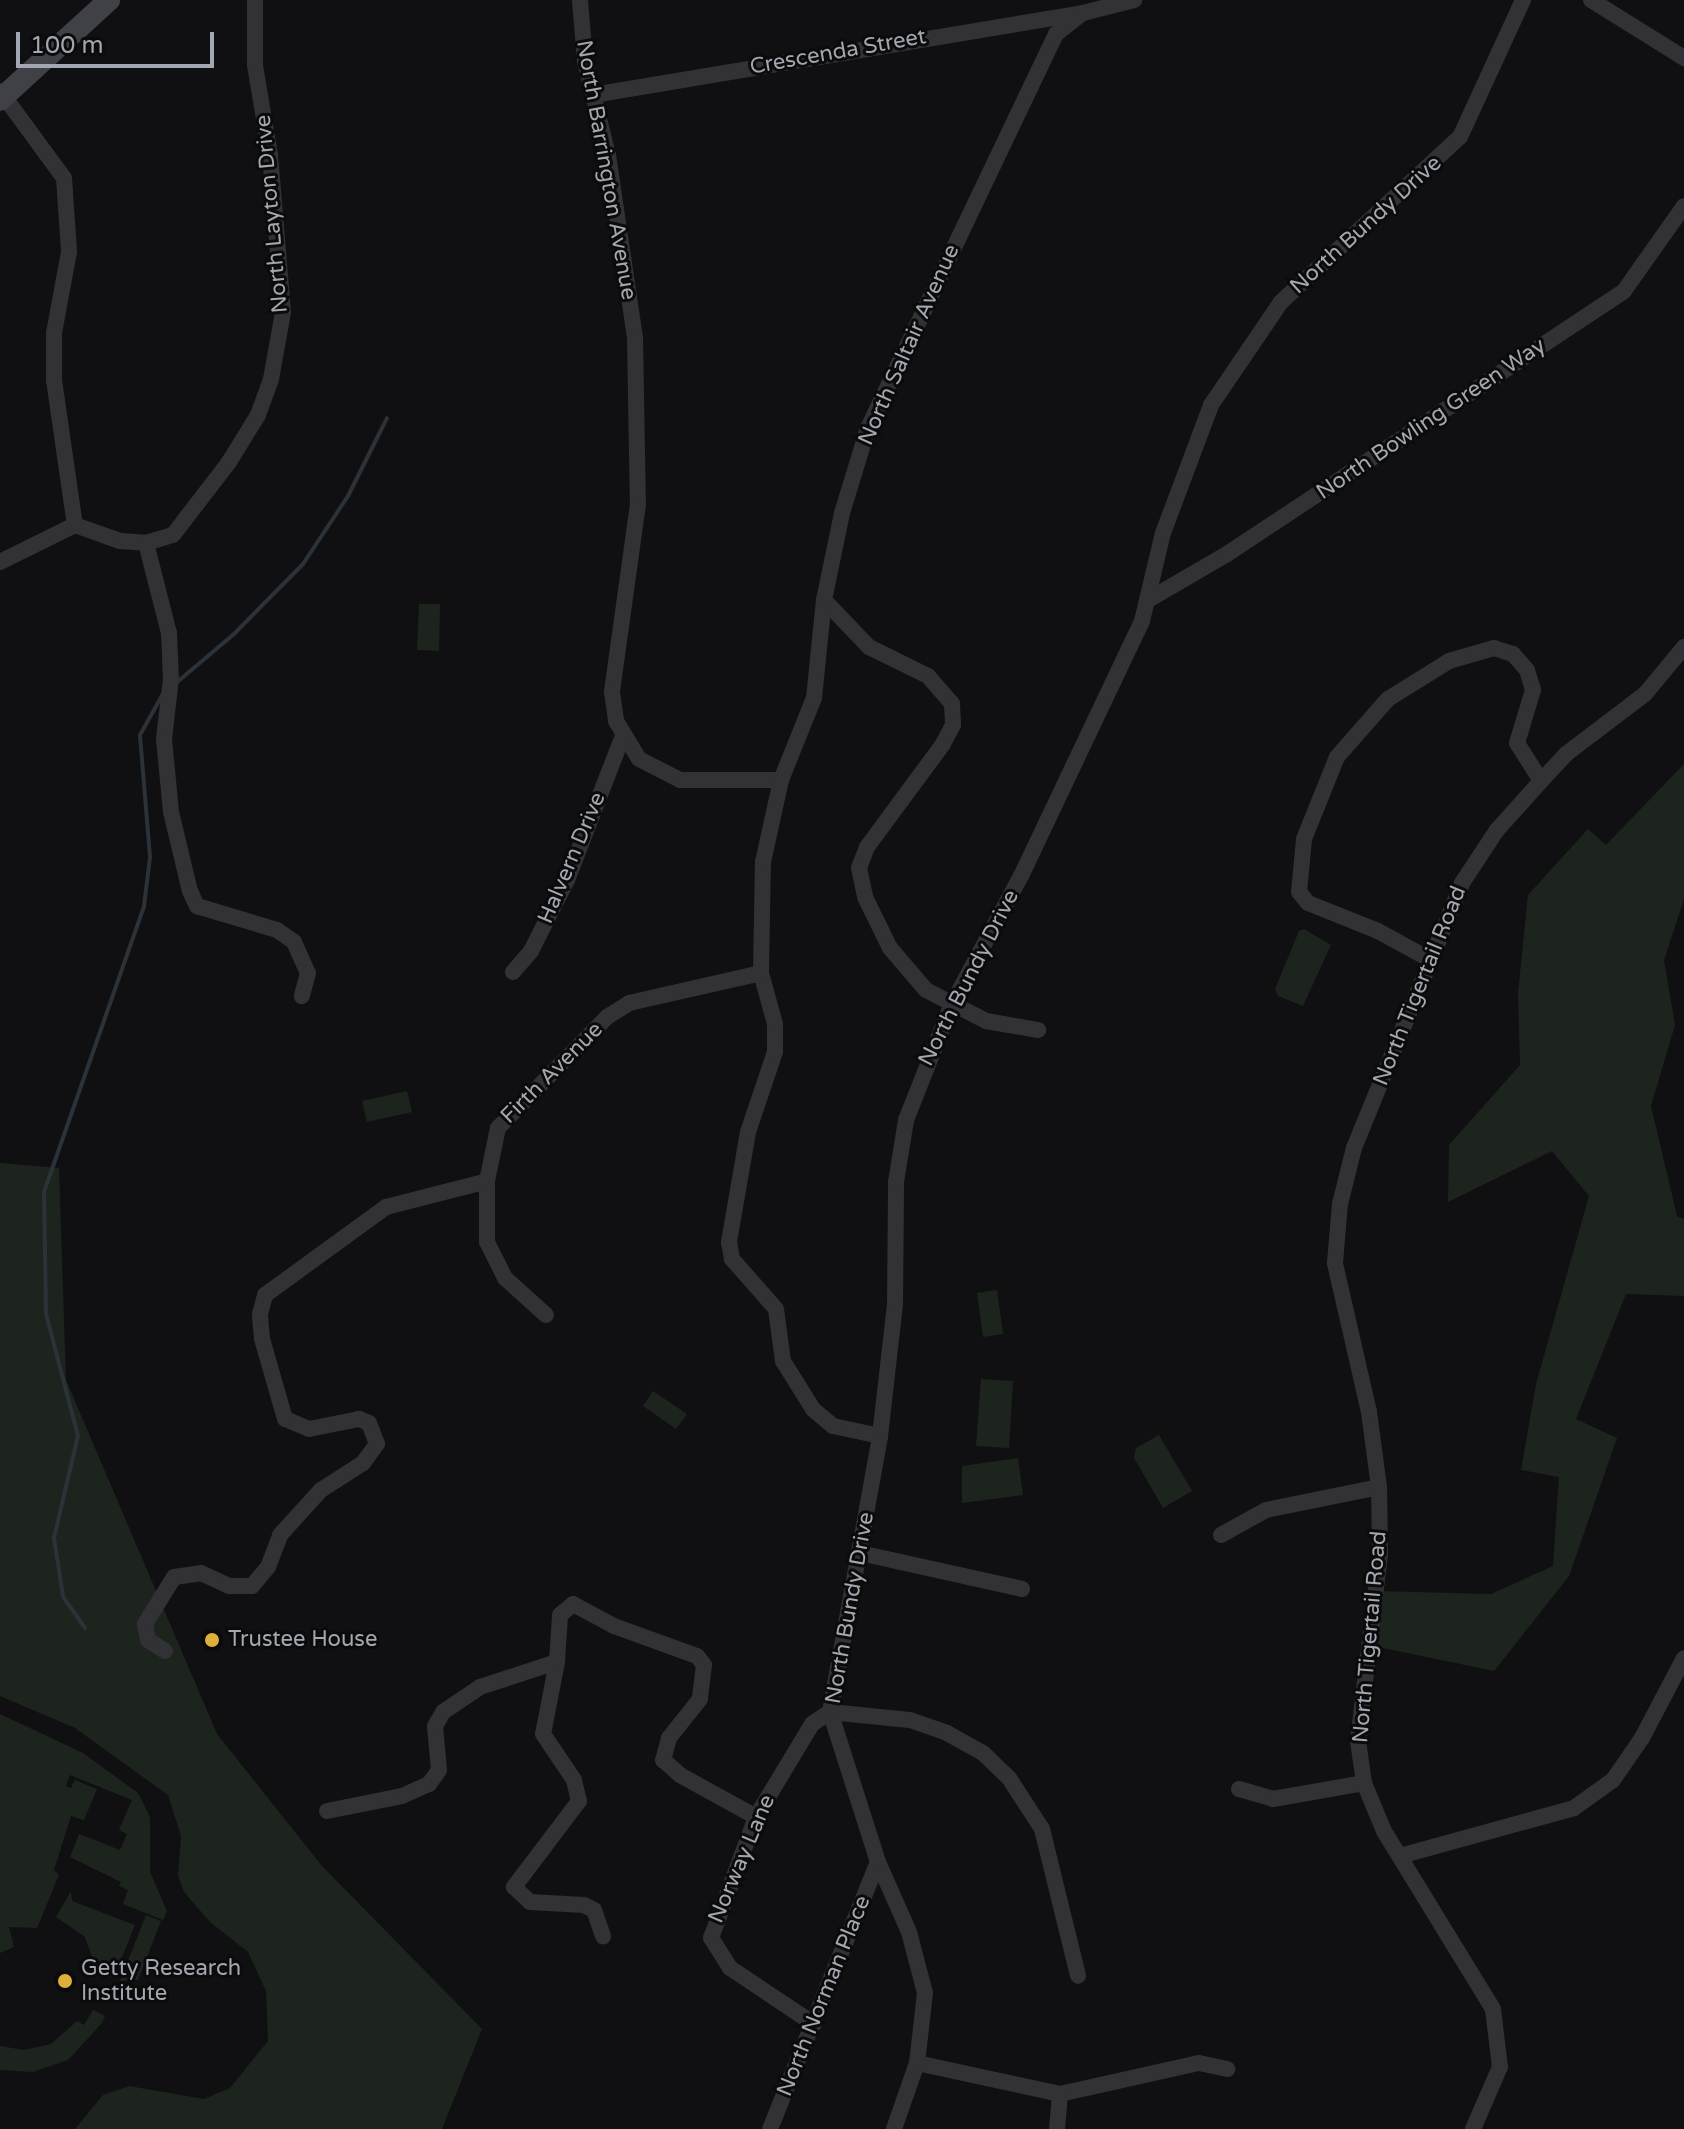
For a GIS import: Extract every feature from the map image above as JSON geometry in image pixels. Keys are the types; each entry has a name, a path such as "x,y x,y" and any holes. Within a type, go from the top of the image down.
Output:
{"main road":[{"path":"1,96 109,0"}],"street":[{"name":"North Layton Drive","path":"146,543 173,535 188,523 229,462 258,415 281,336 278,237 255,65 255,0"},
{"name":"North Barrington Avenue","path":"580,0 593,95 623,235 639,412 632,565 612,692 622,738"},
{"name":"North Saltair Avenue","path":"880,1436 833,1426 813,1409 783,1361 776,1309 732,1259 729,1242 748,1132 775,1052 775,1024 761,973 763,862 781,780 814,698 824,600 842,513 868,428 1050,45 1063,26 1083,13 1134,0"},
{"name":"North Bundy Drive","path":"894,2129 917,2063 925,1993 909,1932 878,1862 830,1712 880,1436 895,1304 896,1182 906,1120 952,1004 1021,876 1148,600 1163,533 1211,405 1281,302 1460,137 1523,0"},
{"path":"1591,0 1684,58"},
{"name":"Crescenda Street","path":"593,95 1083,13"},
{"path":"1,96 64,178 69,252 54,333 54,380 75,525"},
{"name":"North Bowling Green Way","path":"1148,600 1227,554 1624,291 1684,206"},
{"path":"0,562 75,525 146,543 169,633 171,679 164,739 171,812 190,891 197,906 277,930 294,942 308,973 302,996"},
{"path":"824,600 869,647 928,676 952,704 953,725 943,744 889,812 859,868 865,897 899,961 926,990 986,1021 1038,1030"},
{"name":"North Tigertail Road","path":"1473,2129 1500,2067 1493,2009 1400,1856 1364,1783 1358,1741 1380,1555 1379,1487 1369,1412 1335,1263 1340,1204 1354,1148 1462,883 1497,830 1566,754 1645,694 1684,647"},
{"path":"1431,960 1378,931 1308,903 1299,892 1304,839 1337,757 1388,699 1449,661 1494,648 1513,654 1527,670 1533,690 1517,743 1541,781"},
{"path":"622,738 639,759 680,780 781,780"},
{"name":"Halvern Drive","path":"513,972 531,951 567,880 622,738"},
{"name":"Firth Avenue","path":"546,1315 520,1296 490,1254 487,1181 491,1148 508,1112 552,1078 607,1017 652,995 761,973"},
{"path":"165,1651 148,1640 145,1624 174,1577 201,1573 229,1586 252,1586 262,1578 280,1535 321,1490 363,1463 377,1444 369,1423 359,1419 309,1429 285,1419 262,1339 260,1314 265,1295 386,1207 487,1181"},
{"path":"1221,1535 1266,1510 1379,1487"},
{"path":"860,1553 1022,1589"},
{"path":"603,1936 594,1910 584,1905 530,1902 514,1887 579,1801 574,1780 543,1734 557,1662 558,1622 566,1607 582,1605 614,1626 697,1656 706,1678 700,1699 669,1738 663,1760 756,1817"},
{"path":"1400,1856 1574,1808 1613,1780 1642,1738 1684,1658"},
{"path":"327,1811 402,1796 429,1784 439,1770 435,1726 443,1712 480,1687 557,1662"},
{"path":"830,1712 910,1720 947,1733 983,1753 1009,1778 1042,1829 1078,1976"},
{"name":"Norway Lane","path":"814,2024 730,1968 711,1938 756,1817 812,1724 830,1712"},
{"path":"1239,1789 1273,1799 1364,1783"},
{"name":"North Norman Place","path":"770,2129 878,1862"},
{"path":"917,2063 1060,2094 1199,2063 1227,2069"},
{"path":"1057,2129 1060,2094"}],"shaded area":[{"path":"419,604 440,604 439,651 417,650"},
{"path":"1684,764 1684,899 1664,960 1675,1025 1651,1106 1677,1216 1684,1219 1684,1296 1626,1294 1576,1419 1617,1438 1569,1576 1494,1671 1369,1645 1376,1591 1491,1594 1553,1566 1559,1477 1521,1470 1536,1384 1589,1196 1552,1151 1448,1202 1449,1145 1520,1065 1518,993 1528,895 1588,829 1606,845"},
{"path":"1304,929 1331,945 1303,1006 1278,996 1275,989 1299,931"},
{"path":"407,1091 412,1112 367,1122 362,1101"},
{"path":"0,1163 59,1168 66,1380 217,1734 322,1866 482,2029 442,2129 75,2129 103,2095 129,2086 204,2099 230,2088 268,2041 266,1991 248,1952 210,1922 184,1892 178,1876 181,1836 168,1795 75,1728 0,1696"},
{"path":"997,1290 1003,1334 983,1337 977,1293"},
{"path":"981,1379 1013,1381 1009,1448 976,1446"},
{"path":"653,1391 687,1414 676,1429 643,1406"},
{"path":"1159,1435 1192,1491 1163,1508 1134,1458 1136,1448"},
{"path":"1018,1458 1023,1495 962,1503 962,1466"},
{"path":"0,1714 83,1753 138,1793 150,1817 150,1872 167,1911 163,1920 123,1904 128,1890 119,1886 121,1882 70,1857 79,1834 120,1850 127,1834 119,1830 132,1800 70,1775 66,1786 71,1788 75,1780 97,1789 84,1820 71,1816 54,1870 59,1875 37,1928 9,1927 14,1947 0,1953"},
{"path":"71,1891 72,1901 135,1925 114,1977 99,1977 85,1937 56,1917"},
{"path":"146,1915 161,1921 138,1980 120,1981"},
{"path":"93,2010 105,2016 102,2023 68,2060 33,2072 0,2070 0,2046 24,2050 51,2044 77,2021 84,2025"}],"waterway":[{"path":"176,683 234,634 303,564 348,496 387,418"},
{"path":"85,1628 63,1596 54,1538 78,1436 46,1314 44,1192 144,906 150,857 140,735 165,690"}],"place":[{"name":"Trustee House","path":"212,1640"},
{"name":"Getty Research Institute","path":"65,1981"}]}
